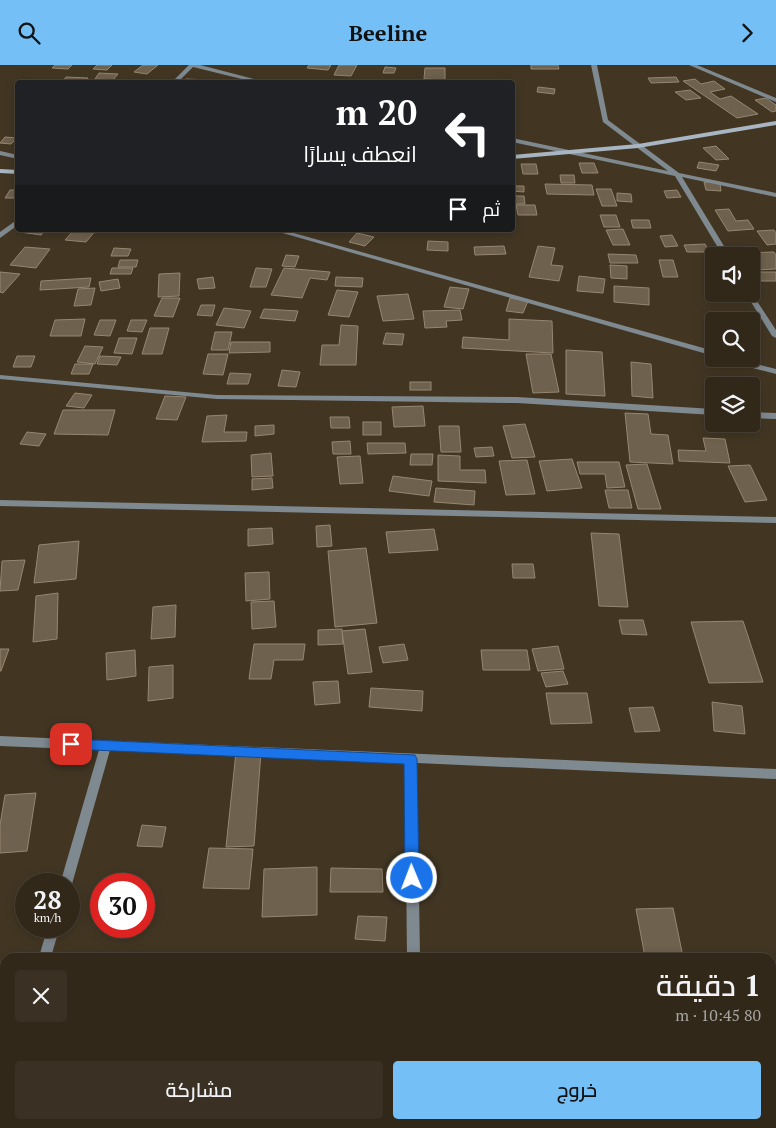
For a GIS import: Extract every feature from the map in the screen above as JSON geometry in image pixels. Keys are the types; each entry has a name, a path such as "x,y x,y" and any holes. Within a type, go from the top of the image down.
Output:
{"street":[{"path":"176,80 192,65 254,80"},
{"path":"594,65 605,121 677,174 722,247"},
{"path":"692,65 776,100"},
{"path":"515,157 638,146 776,123"},
{"path":"515,141 565,153 776,195"},
{"path":"0,153 15,156"},
{"path":"0,171 15,172"},
{"path":"0,236 15,224"},
{"path":"282,232 705,351"},
{"path":"755,302 776,336"},
{"path":"758,367 776,372"},
{"path":"0,377 217,397 516,400 705,411"},
{"path":"760,415 776,416"},
{"path":"0,503 776,520"},
{"path":"0,741 776,774"},
{"path":"69,873 106,746"},
{"path":"411,759 413,953"},
{"path":"46,953 51,938"}],"building":[{"path":"55,65 72,65 68,69 52,68"},
{"path":"97,65 112,65 107,70 93,69"},
{"path":"143,65 158,65 147,74 134,72"},
{"path":"309,65 331,65 328,70 307,68"},
{"path":"339,65 357,65 351,76 334,75"},
{"path":"531,65 558,65 559,69 531,69"},
{"path":"385,67 396,68 394,73 383,73"},
{"path":"425,68 445,68 445,80 424,79"},
{"path":"99,73 118,74 113,80 95,79"},
{"path":"66,77 88,78 87,80 64,80"},
{"path":"676,77 679,82 651,83 648,78"},
{"path":"695,79 701,84 714,81 725,89 710,92 720,99 731,96 758,114 737,118 683,81"},
{"path":"538,87 555,89 554,94 537,92"},
{"path":"690,90 701,98 686,100 675,92"},
{"path":"766,98 776,105 776,111 772,112 755,100"},
{"path":"5,137 15,138 11,144 0,143"},
{"path":"716,146 729,159 716,160 703,148"},
{"path":"699,162 719,165 716,171 697,168"},
{"path":"579,163 594,163 598,173 582,173"},
{"path":"521,164 536,164 538,174 523,174"},
{"path":"560,175 574,175 575,183 561,183"},
{"path":"704,182 720,183 721,191 706,190"},
{"path":"545,184 592,185 594,195 547,194"},
{"path":"515,186 524,186 524,192 515,191"},
{"path":"596,189 611,189 617,206 602,206"},
{"path":"10,190 15,190 15,198 5,198"},
{"path":"677,190 681,197 667,198 664,191"},
{"path":"617,193 631,194 632,202 617,201"},
{"path":"515,196 524,196 525,204 515,204"},
{"path":"516,205 535,205 537,215 518,215"},
{"path":"729,209 736,221 748,220 754,229 728,231 715,210"},
{"path":"600,215 616,215 620,227 604,227"},
{"path":"631,220 649,220 651,228 633,228"},
{"path":"623,229 630,245 613,245 606,230"},
{"path":"774,230 776,233 776,244 767,245 757,231"},
{"path":"20,232 43,232 41,235"},
{"path":"72,232 94,232 86,242 65,240"},
{"path":"357,233 374,237 365,246 349,242"},
{"path":"672,235 678,246 665,247 660,236"},
{"path":"428,241 448,242 448,251 427,250"},
{"path":"705,244 706,247 705,252 687,252 684,245"},
{"path":"504,246 506,254 475,255 474,247"},
{"path":"538,246 555,248 551,265 563,266 559,281 529,277"},
{"path":"25,247 50,249 36,268 10,265"},
{"path":"114,248 131,249 128,256 111,256"},
{"path":"760,252 774,252 776,255 776,269 760,270"},
{"path":"608,254 636,255 638,263 610,263"},
{"path":"286,255 299,256 295,267 282,266"},
{"path":"120,260 138,260 136,267 118,267"},
{"path":"659,260 673,260 678,277 663,277"},
{"path":"610,265 627,266 627,279 611,278"},
{"path":"112,268 133,268 131,274 110,274"},
{"path":"256,268 272,269 266,287 250,287"},
{"path":"284,268 330,272 327,280 310,278 302,298 271,295"},
{"path":"0,272 20,274 3,293 0,292"},
{"path":"760,272 776,272 776,281 761,281"},
{"path":"180,273 179,296 158,297 159,274"},
{"path":"579,276 605,279 603,293 577,291"},
{"path":"213,277 215,288 199,289 197,279"},
{"path":"336,277 363,278 362,287 335,286"},
{"path":"91,278 89,287 40,290 41,281"},
{"path":"118,279 120,288 101,291 99,282"},
{"path":"614,286 649,288 649,305 614,302"},
{"path":"450,287 469,289 463,309 444,307"},
{"path":"95,288 91,305 74,306 78,289"},
{"path":"337,290 358,292 349,317 328,315"},
{"path":"408,294 414,319 383,321 377,296"},
{"path":"162,298 180,298 173,317 154,316"},
{"path":"510,298 528,301 523,313 506,311"},
{"path":"201,305 215,305 212,316 197,315"},
{"path":"224,308 251,311 244,328 216,325"},
{"path":"264,309 298,311 295,321 260,318"},
{"path":"460,310 462,320 446,321 447,327 425,328 423,311"},
{"path":"85,319 81,336 50,336 55,320"},
{"path":"509,319 552,321 553,353 462,348 463,337 509,340"},
{"path":"100,320 116,320 110,336 94,335"},
{"path":"131,320 147,320 142,332 127,331"},
{"path":"341,325 358,326 356,365 320,365 322,345 339,345"},
{"path":"150,328 169,328 162,354 142,354"},
{"path":"215,332 232,332 228,350 211,350"},
{"path":"386,333 404,334 402,345 383,344"},
{"path":"119,338 137,338 132,354 114,353"},
{"path":"231,342 270,342 270,352 229,353"},
{"path":"85,346 103,347 95,364 77,362"},
{"path":"566,350 602,352 605,396 566,394"},
{"path":"208,354 228,354 223,375 203,374"},
{"path":"526,354 551,354 559,392 533,393"},
{"path":"17,356 35,356 31,367 13,367"},
{"path":"100,356 121,357 117,365 97,364"},
{"path":"631,362 651,364 653,398 632,396"},
{"path":"75,364 93,364 89,374 71,374"},
{"path":"282,370 300,372 296,387 278,386"},
{"path":"230,373 251,374 248,384 227,384"},
{"path":"410,382 431,382 431,390 410,390"},
{"path":"75,393 92,395 84,408 66,406"},
{"path":"165,396 186,397 177,420 156,419"},
{"path":"423,406 425,426 394,427 392,407"},
{"path":"63,410 115,410 108,435 54,434"},
{"path":"625,413 648,414 651,434 668,435 673,464 630,462"},
{"path":"227,415 224,432 247,432 246,441 202,442 207,416"},
{"path":"330,417 349,417 350,428 331,428"},
{"path":"363,422 381,422 381,435 363,435"},
{"path":"525,424 535,457 512,458 503,426"},
{"path":"274,425 274,434 255,436 255,426"},
{"path":"439,426 459,426 461,452 441,452"},
{"path":"27,432 46,434 39,446 20,444"},
{"path":"703,438 725,439 730,463 679,461 678,450 706,451"},
{"path":"350,441 351,454 333,454 332,442"},
{"path":"367,443 405,443 406,453 368,454"},
{"path":"492,447 494,456 476,457 474,448"},
{"path":"271,453 273,476 252,477 251,455"},
{"path":"411,454 433,454 432,465 410,465"},
{"path":"438,455 460,456 460,470 485,470 486,483 438,481"},
{"path":"360,456 363,483 340,484 337,457"},
{"path":"572,459 582,488 547,491 539,461"},
{"path":"527,460 535,494 506,495 499,461"},
{"path":"577,462 619,462 625,487 607,488 605,474 580,474"},
{"path":"647,464 661,509 638,509 626,465"},
{"path":"750,465 767,500 745,502 728,466"},
{"path":"393,476 432,481 429,496 389,491"},
{"path":"272,478 273,488 252,490 252,479"},
{"path":"436,488 475,491 474,505 434,502"},
{"path":"605,490 628,490 632,508 609,508"},
{"path":"330,525 332,546 317,547 316,526"},
{"path":"272,528 273,544 248,546 248,529"},
{"path":"434,529 438,550 389,553 386,532"},
{"path":"591,533 619,534 628,607 599,606"},
{"path":"79,541 76,579 34,583 39,545"},
{"path":"366,548 377,623 335,627 328,551"},
{"path":"25,560 18,590 0,591 2,561"},
{"path":"512,564 533,564 535,578 513,578"},
{"path":"269,572 270,599 246,601 245,573"},
{"path":"58,593 57,639 33,642 36,596"},
{"path":"274,601 276,627 252,629 251,602"},
{"path":"176,605 175,637 151,639 153,607"},
{"path":"619,620 643,620 647,635 622,634"},
{"path":"743,621 763,682 709,683 691,622"},
{"path":"342,629 343,644 318,645 318,630"},
{"path":"365,629 372,672 348,674 342,631"},
{"path":"254,644 305,644 303,660 274,660 271,679 249,679"},
{"path":"404,644 408,660 383,663 379,647"},
{"path":"558,646 564,669 538,671 532,649"},
{"path":"0,649 9,649 1,671 0,671"},
{"path":"135,650 136,676 107,680 106,653"},
{"path":"481,650 527,650 530,670 483,670"},
{"path":"173,665 173,698 148,701 149,667"},
{"path":"563,671 568,684 546,687 541,673"},
{"path":"338,681 340,703 315,705 313,682"},
{"path":"371,688 423,691 422,711 369,707"},
{"path":"546,693 587,693 592,723 551,724"},
{"path":"712,702 742,706 745,734 714,731"},
{"path":"653,707 660,731 635,732 629,708"},
{"path":"236,752 261,752 254,846 226,847"},
{"path":"36,793 27,851 0,853 0,825 5,795"},
{"path":"142,825 166,827 162,847 137,846"},
{"path":"209,848 253,849 249,889 203,888"},
{"path":"317,867 317,915 262,917 264,869"},
{"path":"331,868 382,869 383,892 330,892"},
{"path":"673,908 682,953 644,953 636,909"},
{"path":"358,916 387,917 385,941 355,939"}],"route":[{"path":"71,744 411,759 412,878"}]}
